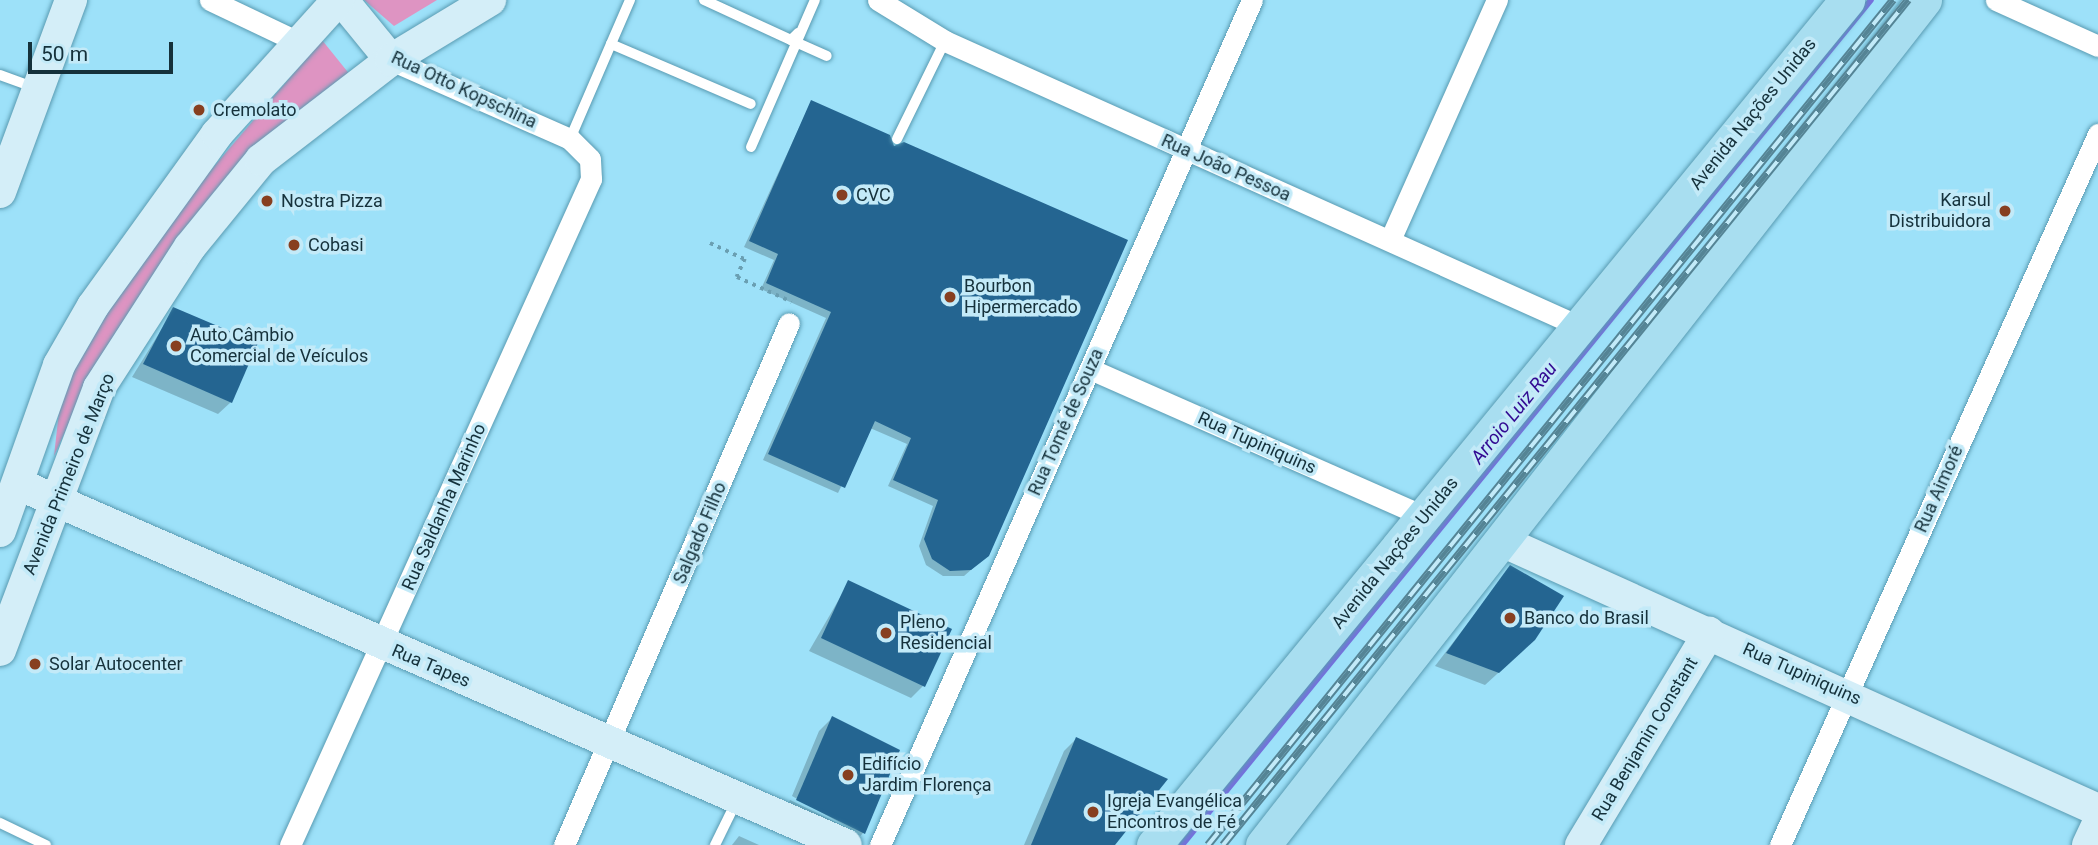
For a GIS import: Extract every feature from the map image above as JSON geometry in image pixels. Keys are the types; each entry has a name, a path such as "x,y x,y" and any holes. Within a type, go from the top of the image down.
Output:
{"main road":[{"name":"Avenida Nações Unidas","path":"1154,845 1847,0"},
{"path":"1263,845 1504,542 1924,0"}],"street":[{"path":"210,0 300,43"},
{"path":"0,531 59,365 93,306 217,134 340,0"},
{"name":"Rua Otto Kopschina","path":"340,0 391,60 570,139 585,148 593,168"},
{"name":"Avenida Primeiro de Março","path":"0,650 99,388 190,247 261,160 391,60 490,0"},
{"name":"Rua João Pessoa","path":"878,0 945,41 1579,326"},
{"name":"Rua Tomé de Souza","path":"880,845 1082,365 1185,150 1252,0"},
{"path":"1390,240 1497,0"},
{"path":"1996,0 2098,46"},
{"path":"0,192 38,89 64,2"},
{"name":"Rua Aimoré","path":"1780,845 2098,134"},
{"name":"Rua Saldanha Marinho","path":"290,845 382,645 593,168"},
{"name":"Salgado Filho","path":"564,845 611,742 789,323"},
{"name":"Rua Tupiniquins","path":"1082,365 1424,517"},
{"name":"Rua Tapes","path":"18,484 382,645 738,797 838,844"},
{"name":"Rua Tupiniquins","path":"1504,542 1848,694 2098,810"},
{"name":"Rua Benjamin Constant","path":"1581,845 1709,633"},
{"path":"2088,845 2098,824"}],"lane":[{"path":"570,139 630,0"},
{"path":"704,0 827,56"},
{"path":"751,147 794,41 814,1"},
{"path":"897,139 945,41"},
{"path":"611,44 751,104"},
{"path":"0,75 38,89"},
{"path":"715,845 738,797"},
{"path":"0,823 46,845"}],"path":[{"path":"710,243 745,259 737,277 797,304 789,323"}],"shaded area":[{"path":"364,0 437,0 394,26"},
{"path":"322,40 351,76 85,388 54,456 61,393 146,246"}],"building":[{"path":"811,100 890,135 894,146 904,142 1128,240 989,556 971,570 950,571 932,559 924,539 938,500 893,480 911,438 875,421 845,488 768,454 831,312 766,283 778,254 749,241"},
{"path":"173,307 258,343 232,403 143,364"},
{"name":"Banco do Brasil","path":"1510,565 1564,596 1535,640 1499,673 1446,653"},
{"name":"Pleno Residencial","path":"848,580 952,629 925,687 821,638"},
{"name":"Edifício Jardim Florença","path":"832,716 900,750 865,834 796,800"},
{"name":"Igreja Evangélica Encontros de Fé","path":"1076,737 1168,779 1115,845 1031,845"}],"waterway":[{"name":"Arroio Luiz Rau","path":"1182,845 1871,0"}],"railway":[{"path":"1208,845 1893,0"},
{"path":"1223,845 1908,0"}],"place":[{"name":"Cremolato","path":"199,110"},
{"name":"CVC","path":"842,195"},
{"name":"Nostra Pizza","path":"267,201"},
{"name":"Karsul Distribuidora","path":"2005,211"},
{"name":"Cobasi","path":"294,245"},
{"name":"Bourbon Hipermercado","path":"950,297"},
{"name":"Auto Câmbio Comercial de Veículos","path":"176,346"},
{"name":"Banco do Brasil","path":"1510,618"},
{"name":"Pleno Residencial","path":"886,633"},
{"name":"Solar Autocenter","path":"35,664"},
{"name":"Edifício Jardim Florença","path":"848,775"},
{"name":"Igreja Evangélica Encontros de Fé","path":"1093,812"}]}
